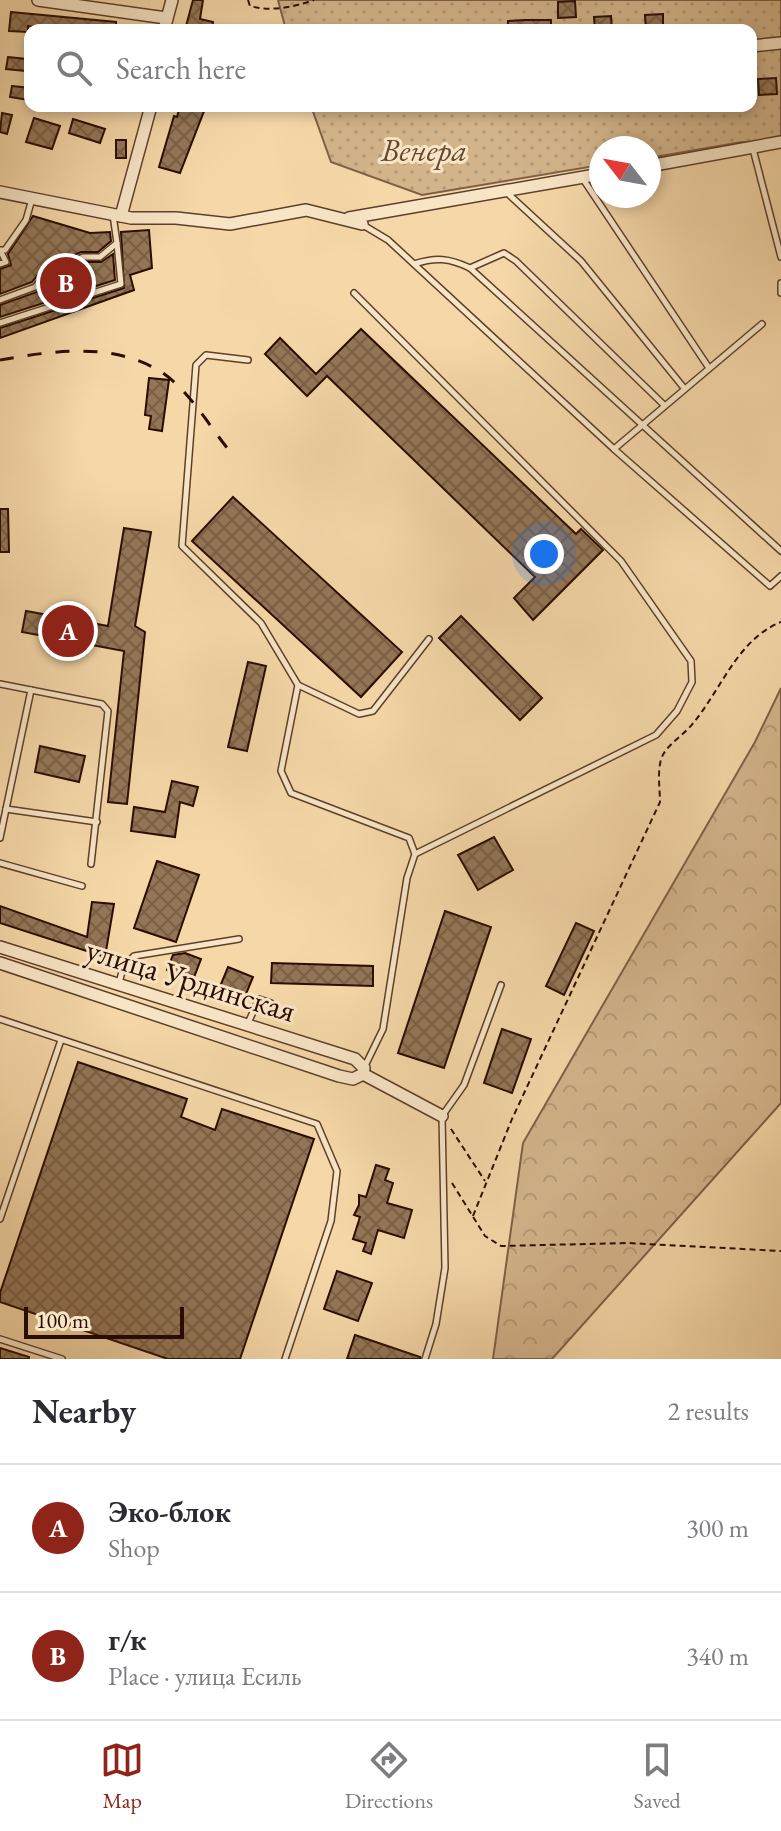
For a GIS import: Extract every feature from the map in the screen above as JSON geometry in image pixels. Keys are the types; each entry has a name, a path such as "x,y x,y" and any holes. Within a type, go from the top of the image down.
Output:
{"street":[{"path":"38,0 165,24 172,0"},
{"path":"757,45 781,43"},
{"path":"117,214 149,112"},
{"path":"661,164 781,142"},
{"path":"344,219 589,176"},
{"path":"0,192 117,214 230,224 306,210 362,224"},
{"name":"улица Урдинская","path":"0,947 355,1059 364,1071 442,1116"},
{"path":"0,963 339,1076 353,1079 364,1071"}],"lane":[{"path":"753,148 781,257"},
{"path":"582,177 709,368"},
{"path":"503,190 581,261 684,388"},
{"path":"0,264 6,262 0,250 5,250 26,220 32,198"},
{"path":"0,323 121,284 117,214"},
{"path":"362,224 388,240 614,449 770,586 781,576"},
{"path":"0,300 35,287 46,274 83,257 100,257 117,243"},
{"path":"470,268 504,253 516,261 664,405"},
{"path":"414,264 434,258 451,259 470,268 781,551"},
{"path":"781,283 781,293"},
{"path":"354,293 621,561 691,661 692,682 677,711 656,735 415,854"},
{"path":"614,449 762,324"},
{"path":"248,360 206,355 196,365 182,546 261,623 298,685 359,714 373,711 389,696 429,639"},
{"path":"0,684 102,704 108,711 91,864"},
{"path":"298,685 281,771 291,793 409,838 415,854 407,878 383,1029 364,1071"},
{"path":"0,838 31,690"},
{"path":"6,809 97,822"},
{"path":"0,863 82,886"},
{"path":"119,984 123,968 134,956 239,939"},
{"path":"425,1359 436,1324 445,1268 442,1116 464,1085 501,985"},
{"path":"247,1023 259,999 271,1003"},
{"path":"0,1019 317,1124 337,1171 331,1221 285,1359"},
{"path":"0,1219 61,1040"},
{"path":"0,1339 62,1359"}],"path":[{"path":"248,0 250,6 262,9 291,7 314,0"},
{"path":"473,1216 485,1182 660,802 660,771 664,753 694,723 758,633 781,622"},
{"path":"442,1116 485,1182"},
{"path":"444,1172 485,1236 501,1246 628,1243 781,1251"}],"green space":[{"name":"Венера","path":"278,0 781,0 781,145 742,142 661,156 661,136 589,136 589,167 422,195 331,162 313,112 757,112 757,24 284,24"},
{"path":"781,688 781,1103 552,1359 493,1359 523,1143 755,742"}],"building":[{"path":"193,0 203,0 200,19 213,24 187,24"},
{"path":"575,1 576,17 558,18 558,2"},
{"path":"11,12 116,22 24,24 24,32 9,31"},
{"path":"663,14 663,24 646,24 645,15"},
{"path":"611,16 612,24 595,24 594,17"},
{"path":"551,20 551,24 508,24 508,21"},
{"path":"8,57 24,59 24,71 6,69"},
{"path":"776,78 777,94 759,95 758,79"},
{"path":"12,86 24,87 24,99 10,97"},
{"path":"178,112 204,112 180,173 159,167 174,116 177,117"},
{"path":"2,113 12,115 7,134 0,132"},
{"path":"34,118 60,126 52,149 26,142"},
{"path":"73,119 105,129 100,143 69,133"},
{"path":"116,140 126,140 126,158 116,158"},
{"path":"33,216 90,233 110,232 111,241 98,252 81,252 43,269 32,282 0,294 0,269 11,265 8,254"},
{"path":"149,230 152,268 130,275 134,290 0,338 0,328 124,288 121,232"},
{"path":"113,254 115,280 0,317 0,305 37,292 49,278 84,262 101,262"},
{"path":"361,329 576,534 581,529 603,550 533,620 514,598 535,577 327,376 307,396 265,354 280,338 316,374"},
{"path":"149,378 169,380 162,431 149,429 151,416 145,415"},
{"path":"233,497 402,652 361,697 192,541"},
{"path":"0,509 8,509 9,552 0,552"},
{"path":"124,528 151,532 135,626 145,632 127,804 108,802 124,651 22,632 26,611 108,626"},
{"path":"461,616 542,698 520,720 439,638"},
{"path":"248,662 266,666 247,751 228,747"},
{"path":"40,746 85,756 79,782 35,772"},
{"path":"172,781 198,787 193,806 180,802 175,837 131,831 134,807 165,812"},
{"path":"494,837 513,870 478,890 458,855"},
{"path":"157,861 199,875 176,942 134,928"},
{"path":"92,902 114,904 105,957 0,923 0,906 87,937"},
{"path":"445,911 491,927 444,1068 398,1053"},
{"path":"576,923 594,931 564,995 546,986"},
{"path":"185,953 201,959 193,980 167,970 173,955"},
{"path":"272,963 373,966 373,986 271,983"},
{"path":"228,967 253,977 244,999 219,989"},
{"path":"502,1029 531,1039 512,1093 484,1083"},
{"path":"78,1062 187,1099 181,1117 215,1130 222,1109 314,1139 240,1359 168,1359 0,1302 0,1293"},
{"path":"376,1165 389,1169 385,1180 393,1183 387,1203 412,1210 404,1238 378,1230 371,1254 363,1251 366,1243 353,1239 360,1217 354,1215 359,1205 359,1195 366,1197"},
{"path":"337,1271 372,1283 358,1321 324,1309"},
{"path":"355,1335 420,1357 420,1359 347,1359"},
{"path":"0,1348 29,1357 29,1359 0,1359"}],"railway":[{"path":"0,360 80,351 120,355 140,361 178,386 228,449"}],"place":[{"name":"г/к","path":"66,283"},
{"name":"Эко-блок","path":"68,631"}]}
